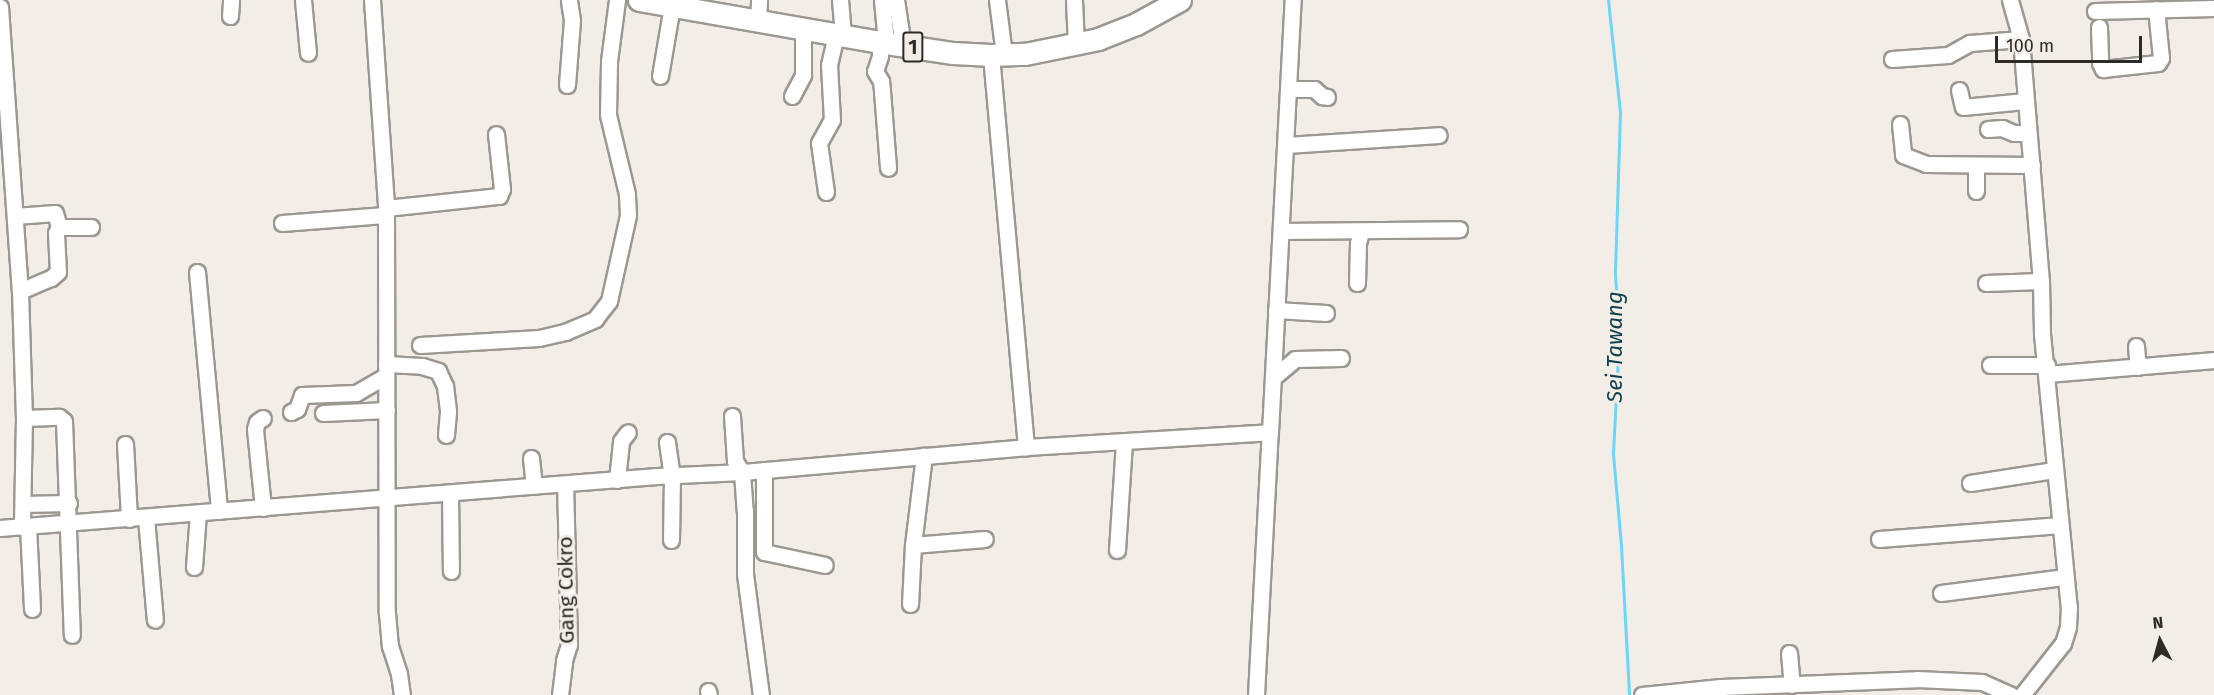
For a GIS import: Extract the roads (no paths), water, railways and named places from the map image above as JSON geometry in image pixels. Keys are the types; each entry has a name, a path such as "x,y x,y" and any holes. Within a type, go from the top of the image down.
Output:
{"highway":[{"name":"1","path":"639,0 672,6 713,6 759,10 803,28 839,35 953,53 998,55 1076,45 1118,31 1154,7 1180,0"}],"street":[{"path":"230,16 231,0"},
{"path":"303,0 308,53"},
{"path":"372,0 385,212 388,631 402,695"},
{"path":"567,85 572,20 569,0"},
{"path":"420,345 539,338 566,332 596,319 609,301 628,215 627,194 608,116 609,61 617,0"},
{"path":"826,192 819,142 832,120 829,65 839,35 840,0"},
{"path":"882,0 890,43"},
{"path":"888,168 881,81 875,71 880,56 890,43 896,0"},
{"path":"997,0 998,55 1026,447"},
{"path":"1074,0 1076,45"},
{"path":"1256,695 1275,376 1276,310 1290,89 1293,0"},
{"path":"2010,0 2021,39 2041,280 2042,334 2069,607 2066,636 2056,655 2022,695"},
{"path":"660,76 672,6"},
{"path":"0,7 20,291 24,418 23,504 32,609"},
{"path":"2095,11 2214,8"},
{"path":"2099,27 2100,63 2103,69 2158,63 2161,58 2156,9"},
{"path":"792,96 803,75 803,28"},
{"path":"1892,59 1948,55 1970,43 2021,39"},
{"path":"1290,89 1314,89 1327,97"},
{"path":"1959,90 1963,107 2025,101"},
{"path":"1900,124 1905,157 1930,165 2032,165"},
{"path":"1988,129 2002,128 2014,133 2028,133"},
{"path":"282,223 385,212 499,196 502,189 496,134"},
{"path":"1286,145 1439,135"},
{"path":"1976,165 1976,191"},
{"path":"15,216 55,213 59,227 56,243 57,272 51,278 20,291"},
{"path":"59,227 91,227"},
{"path":"1281,231 1361,232 1459,229"},
{"path":"1357,284 1358,243 1361,232"},
{"path":"197,272 219,511"},
{"path":"1986,283 2041,280"},
{"path":"1276,310 1326,313"},
{"path":"2136,346 2138,366"},
{"path":"1275,376 1295,359 1302,357 1341,358"},
{"path":"1990,364 2047,369 2138,366 2214,360"},
{"path":"291,412 297,409 302,396 356,393 386,370 422,366 438,371 445,386 448,412 446,435"},
{"path":"322,412 387,410"},
{"path":"732,416 735,461 742,472 746,511 745,574 761,695"},
{"path":"24,418 58,417 64,421 70,524 72,635"},
{"path":"263,418 256,422 255,429 263,508"},
{"path":"617,480 621,441 628,432"},
{"path":"0,528 717,474 1026,447 1270,432"},
{"path":"667,442 672,477 671,540"},
{"path":"1118,550 1124,442"},
{"path":"125,444 129,519"},
{"path":"910,604 913,545 924,456"},
{"path":"531,458 534,486"},
{"path":"764,470 764,552 825,565"},
{"path":"1970,483 2054,470"},
{"name":"Gang Cokro","path":"560,695 564,660 569,645 565,484"},
{"path":"450,494 451,571"},
{"path":"23,504 69,503"},
{"path":"194,567 198,513"},
{"path":"146,518 156,620"},
{"path":"1879,539 2060,525"},
{"path":"913,545 985,539"},
{"path":"1941,593 2065,577"},
{"path":"1789,653 1797,688"},
{"path":"1642,695 1797,688 1862,688 1950,679 1982,682 2011,695"}],"waterway":[{"name":"Sei Tawang","path":"1608,0 1620,112 1615,274 1619,338 1613,454 1621,546 1629,695"}]}
